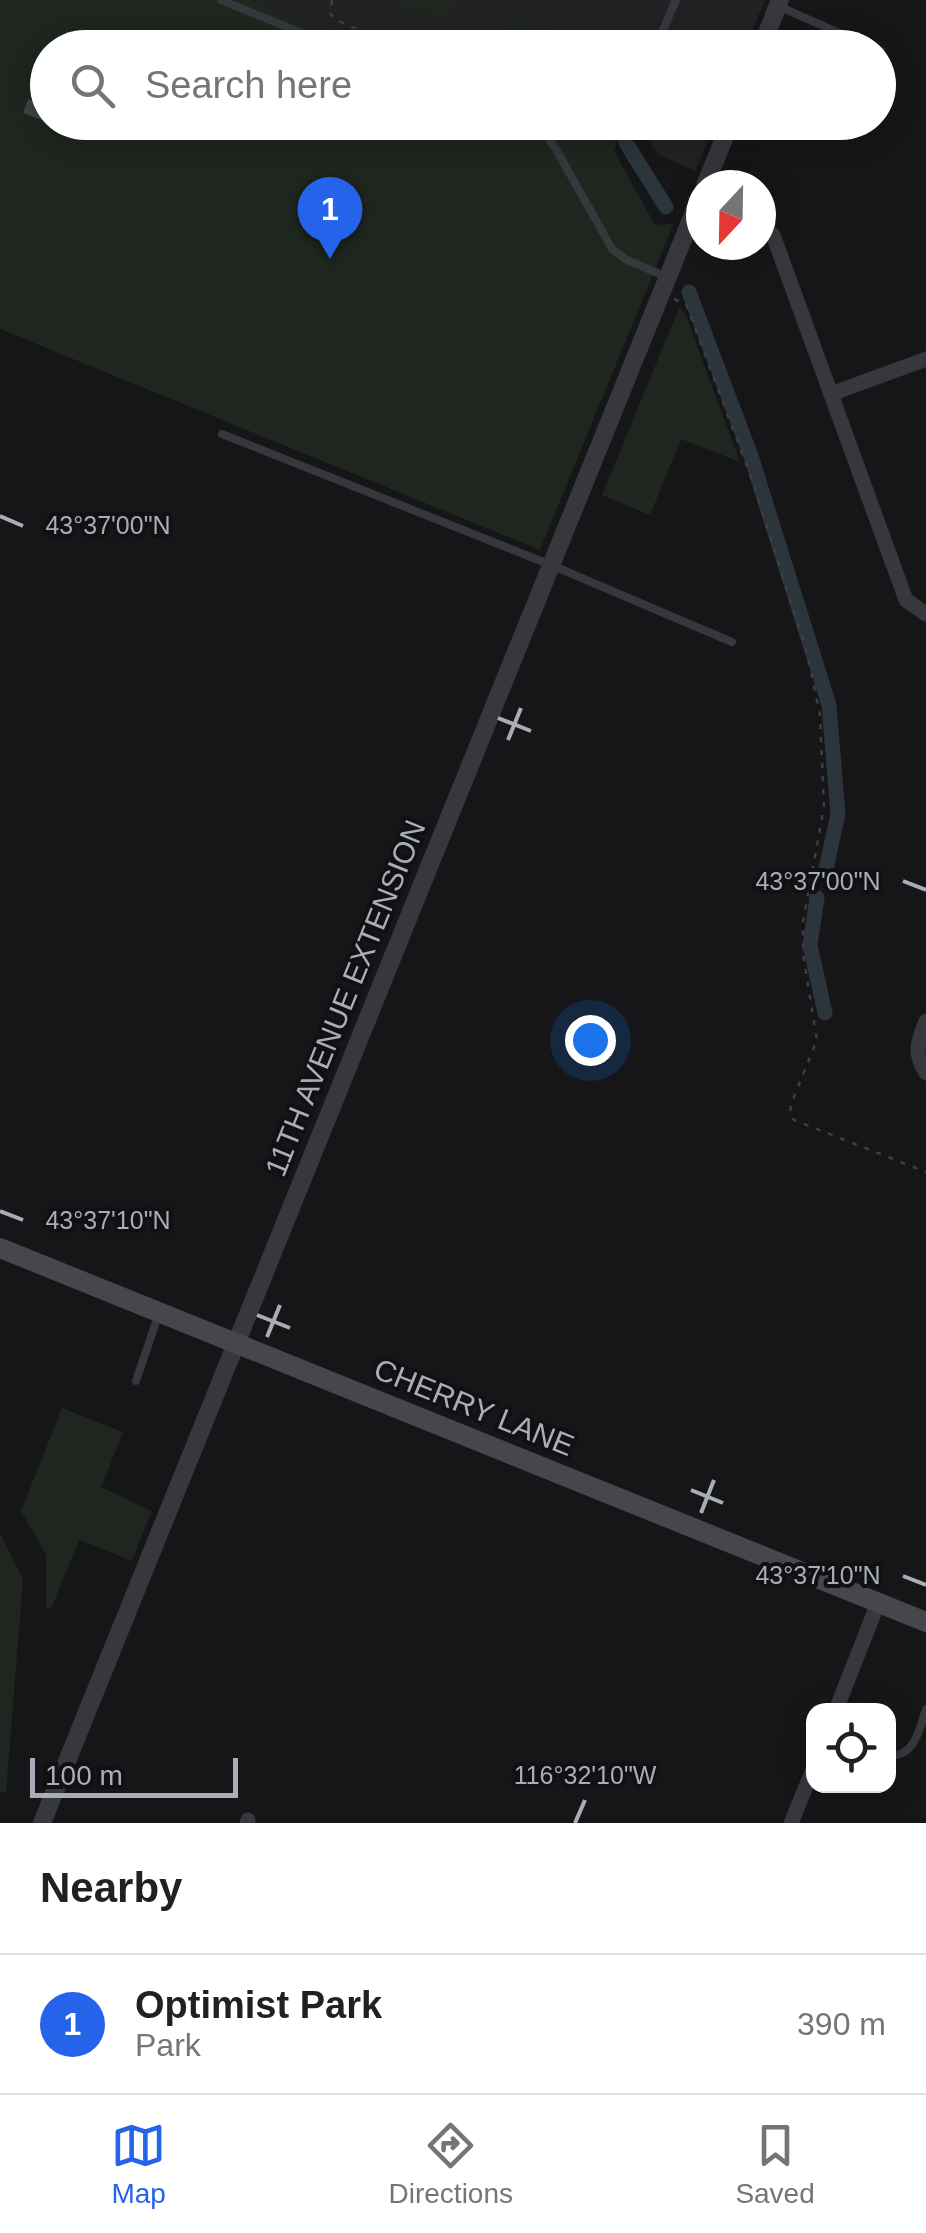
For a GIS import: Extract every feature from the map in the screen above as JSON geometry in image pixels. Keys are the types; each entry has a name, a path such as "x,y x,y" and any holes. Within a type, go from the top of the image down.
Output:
{"main road":[{"name":"CHERRY LANE","path":"0,1248 926,1622"}],"street":[{"path":"768,30 779,3"},
{"path":"711,170 722,140"},
{"name":"11TH AVENUE EXTENSION","path":"42,1823 686,234"},
{"path":"776,243 906,600 926,614"},
{"path":"831,394 926,359"},
{"path":"922,1067 916,1048 926,1021"},
{"path":"839,1703 878,1603"},
{"path":"792,1823 806,1787"}],"lane":[{"path":"221,0 294,30"},
{"path":"663,30 676,0"},
{"path":"779,3 836,30"},
{"path":"550,140 612,249 665,286"},
{"path":"222,434 732,642"},
{"path":"136,1381 160,1312"},
{"path":"896,1756 910,1750 926,1709"}],"path":[{"path":"332,0 330,13 336,20 359,30"},
{"path":"665,286 686,304 751,476 807,653 820,715 824,807 803,922 803,954 818,1040 790,1115 794,1120 926,1172"}],"shaded area":[{"path":"0,0 250,0 326,30 30,30 30,140 603,140 616,145 614,151 655,225 674,223 540,550 0,329"},
{"path":"248,0 765,0 752,30 323,30"},
{"path":"388,0 457,0 448,23"},
{"path":"515,16 549,30 509,30"},
{"path":"648,140 708,140 693,170 659,155"},
{"path":"679,308 685,313 740,462 681,439 650,515 602,495"},
{"path":"62,1408 123,1432 101,1487 152,1511 132,1561 79,1540 51,1609 46,1607 46,1554 21,1511"},
{"path":"0,1533 23,1580 6,1793 0,1791"}],"building":[{"path":"28,99 30,100 30,116 23,113"}],"waterway":[{"path":"626,143 666,207"},
{"path":"689,292 751,456 829,705 838,814 825,873"},
{"path":"817,898 810,945 825,1013"}],"place":[{"name":"Optimist Park","path":"330,259"}]}
